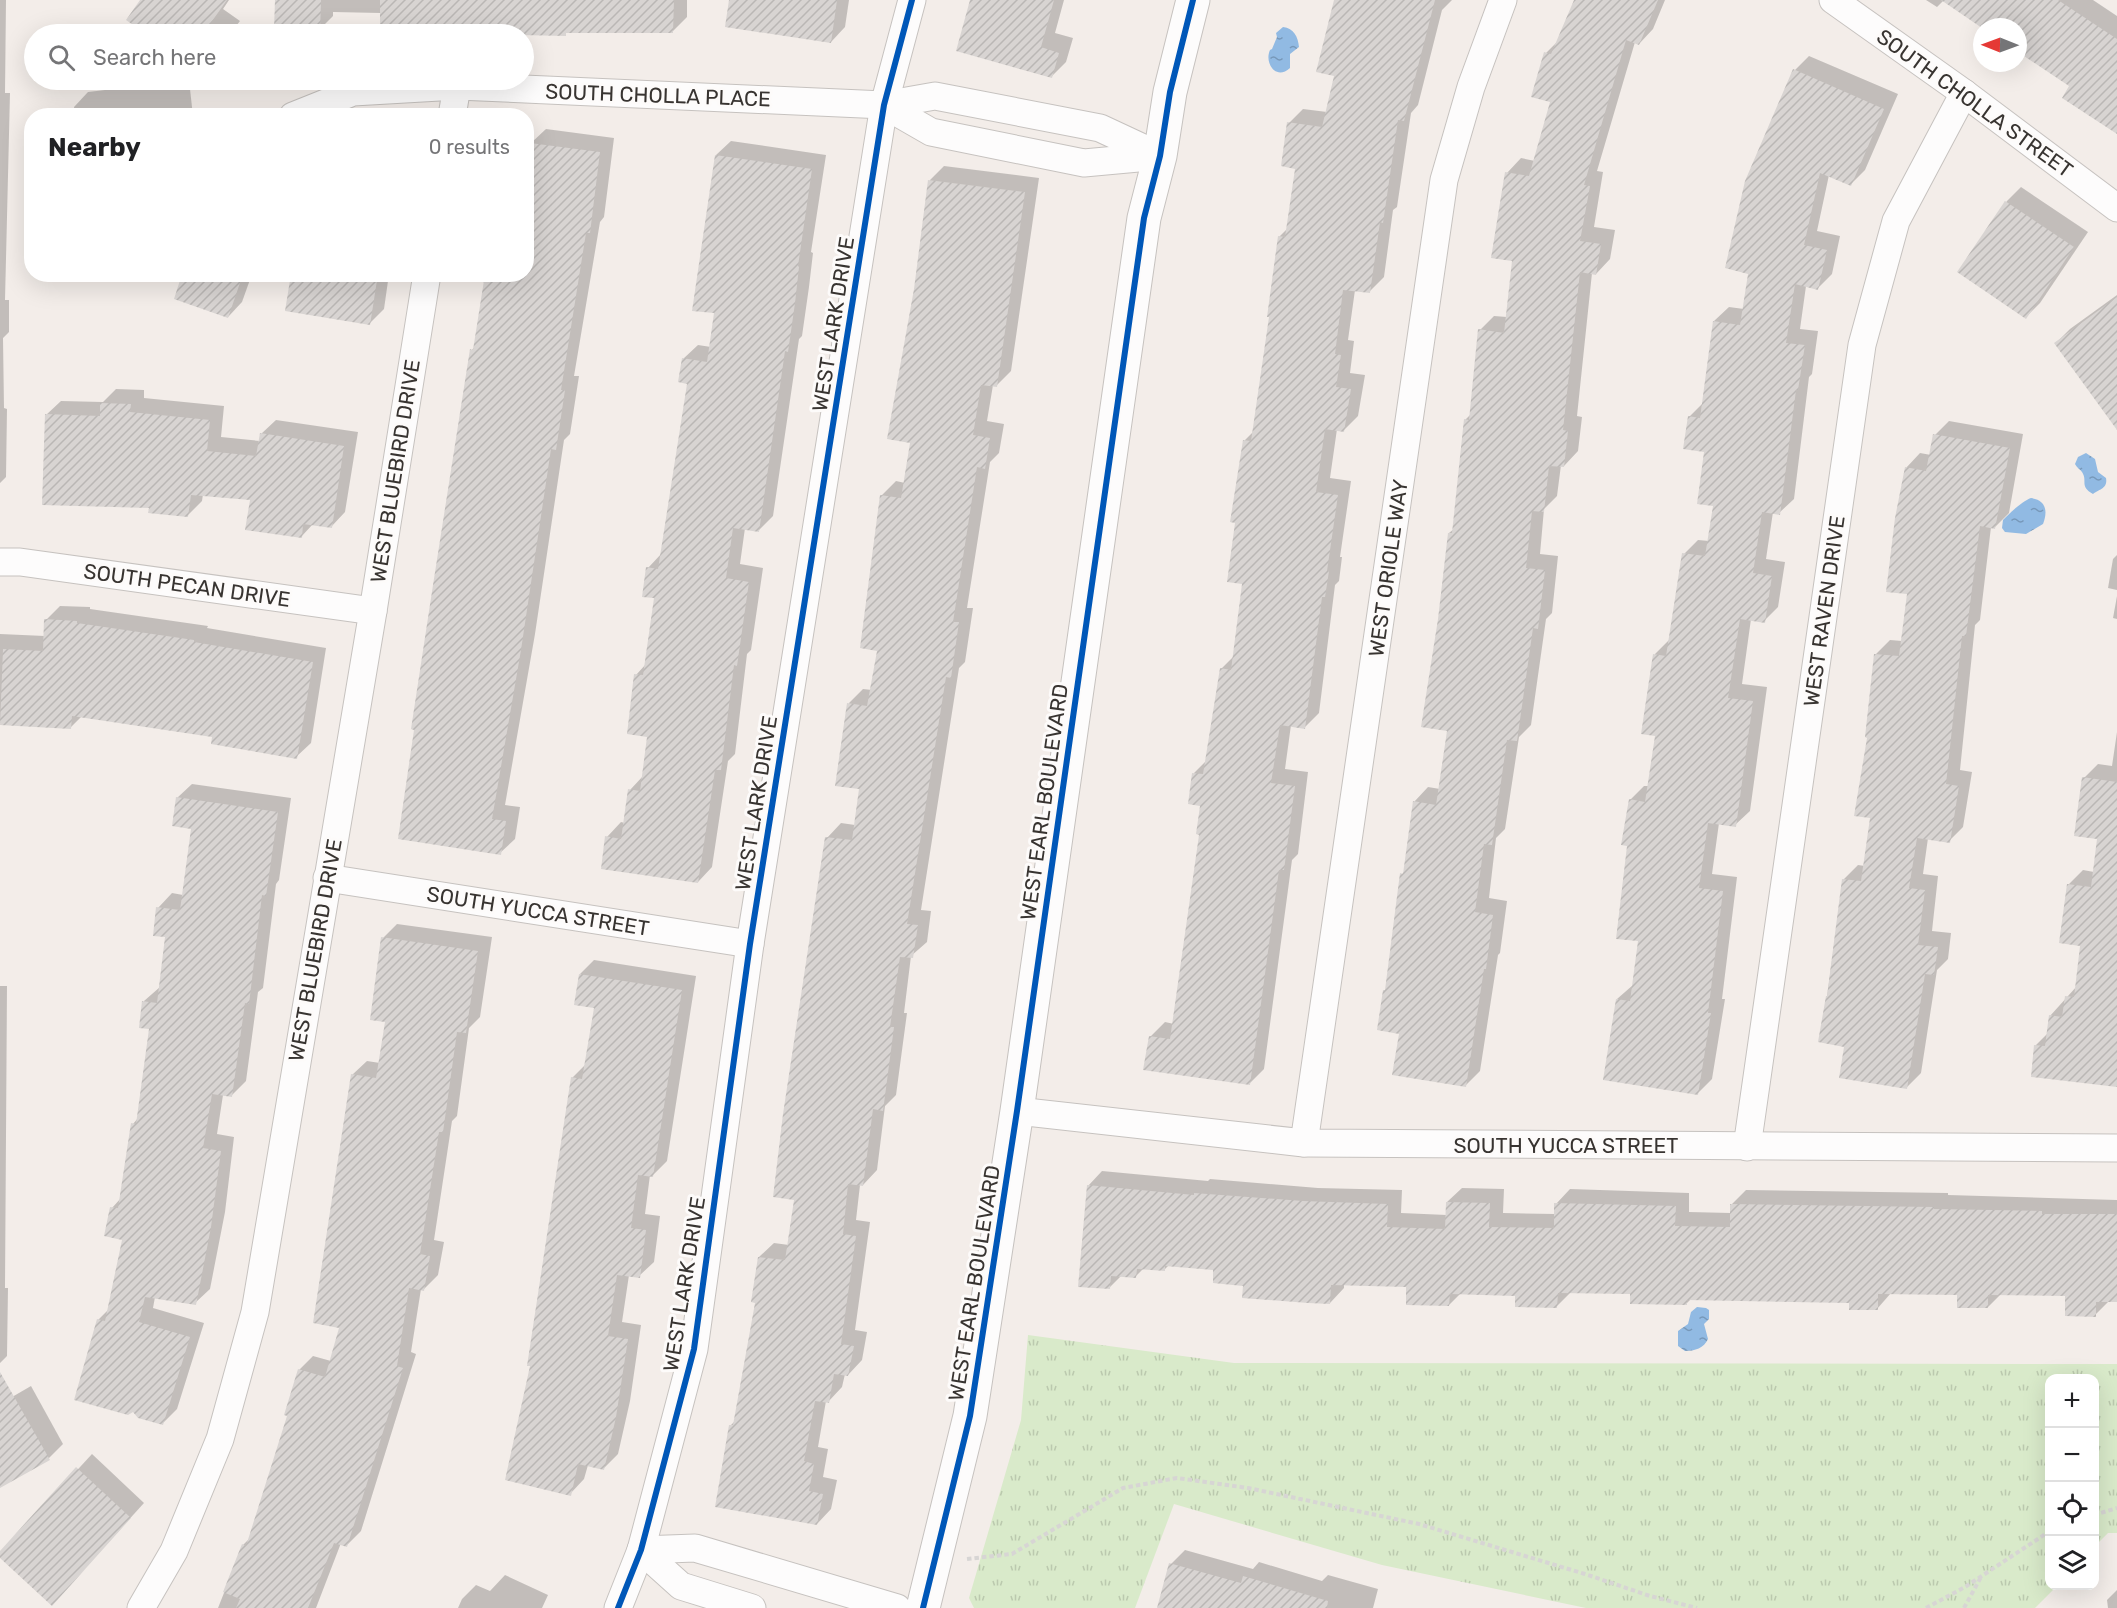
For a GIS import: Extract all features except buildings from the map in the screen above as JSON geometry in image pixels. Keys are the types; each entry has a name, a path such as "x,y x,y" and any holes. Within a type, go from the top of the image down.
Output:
{"street":[{"name":"WEST LARK DRIVE","path":"618,1608 641,1550 694,1349 750,944 884,105 912,0"},
{"name":"WEST EARL BOULEVARD","path":"923,1608 970,1416 1017,1110 1144,218 1160,156 1170,92 1193,0"},
{"name":"WEST ORIOLE WAY","path":"1304,1143 1444,180 1471,87 1503,0"},
{"name":"SOUTH CHOLLA STREET","path":"1833,0 1964,93 2117,208"},
{"name":"SOUTH CHOLLA PLACE","path":"534,89 884,105 935,96 1100,128 1160,156"},
{"name":"SOUTH CHOLLA PLACE","path":"313,108 353,92 388,90"},
{"path":"453,108 456,90"},
{"name":"WEST RAVEN DRIVE","path":"1747,1147 1862,345 1896,221 1964,93"},
{"name":"SOUTH CHOLLA PLACE","path":"884,105 931,132 1084,164 1160,156"},
{"name":"WEST BLUEBIRD DRIVE","path":"141,1608 174,1551 220,1439 255,1312 426,282"},
{"name":"SOUTH PECAN DRIVE","path":"0,562 20,562 373,611"},
{"name":"SOUTH YUCCA STREET","path":"327,878 750,944"},
{"name":"SOUTH YUCCA STREET","path":"1017,1110 1304,1143 2117,1148"},
{"path":"641,1550 695,1548 897,1608"},
{"path":"641,1550 681,1586 752,1608"}],"path":[{"path":"934,1563 1012,1554 1123,1488 1177,1478 1248,1488 1419,1524 1650,1596 1696,1608"},
{"path":"2099,1514 2117,1509"},
{"path":"1926,1608 1982,1576 2045,1534"},
{"path":"1964,1608 1982,1576"}],"green space":[{"path":"1028,1335 1234,1363 2117,1364 2117,1533 2108,1533 2099,1542 2099,1374 2045,1374 2045,1590 2053,1590 2035,1608 1586,1608 1382,1565 1174,1504 1135,1608 974,1608 969,1598 1021,1420"}],"water":[{"path":"1283,27 1295,34 1299,47 1290,54 1290,68 1280,72 1272,69 1269,55 1277,37 1276,33"},
{"path":"2086,453 2095,459 2098,472 2106,478 2105,486 2093,494 2086,488 2084,475 2075,464 2078,457"},
{"path":"2031,498 2043,504 2045,515 2043,524 2026,534 2005,532 2002,528 2003,520"},
{"path":"1697,1307 1709,1310 1709,1319 1704,1324 1708,1339 1699,1348 1685,1351 1678,1346 1678,1331 1688,1324 1691,1312"}],"cycle path":[{"path":"618,1608 641,1550 694,1349 750,944 884,105 912,0"},
{"path":"923,1608 970,1416 1017,1111 1144,218 1160,156 1170,92 1193,0"}]}
